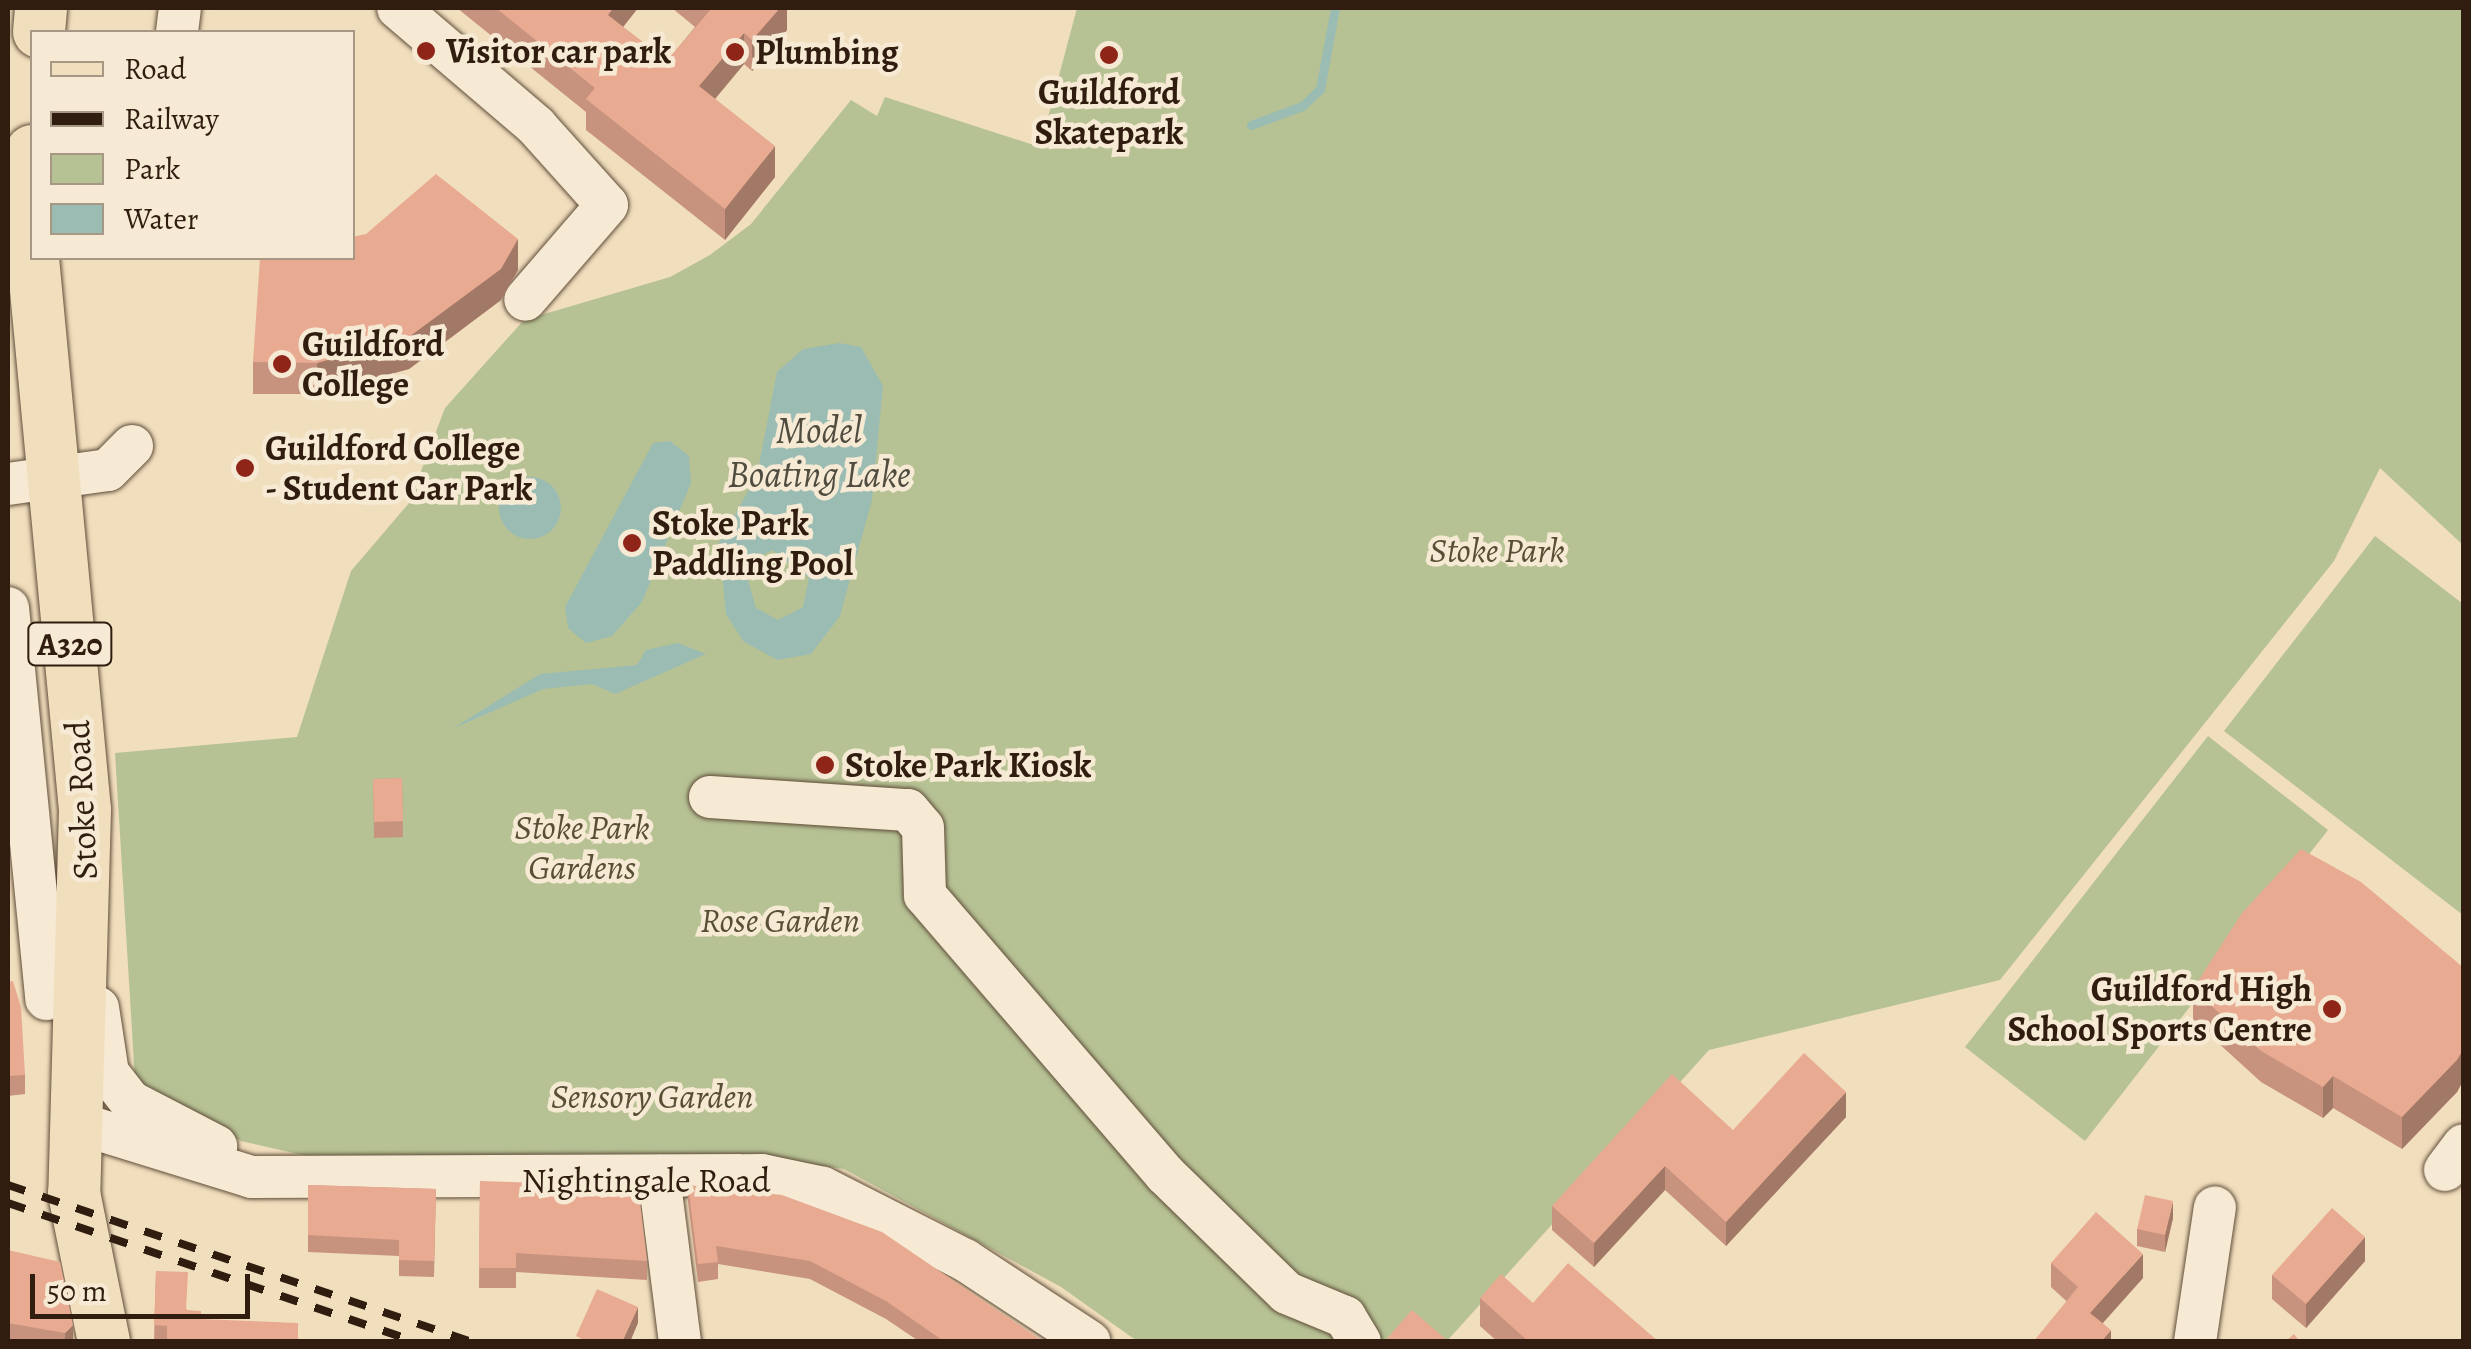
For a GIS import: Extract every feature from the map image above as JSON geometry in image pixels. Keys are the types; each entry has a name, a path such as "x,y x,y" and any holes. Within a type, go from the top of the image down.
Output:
{"main road":[{"name":"Stoke Road","path":"33,260 31,482 84,810 74,1193 104,1342"}],"street":[{"path":"398,8 536,126 607,205 524,300"},
{"path":"31,482 108,470 132,446"},
{"name":"Stoke Road","path":"8,608 26,948 46,999"},
{"path":"710,798 908,810 923,828 925,895 1166,1174 1287,1293 1344,1316 1360,1342"},
{"name":"Nightingale Road","path":"84,810 99,869 108,1072 131,1102 280,1178"},
{"name":"Nightingale Road","path":"74,1122 280,1178 762,1175 822,1188 965,1260 1090,1342"},
{"path":"659,1176 680,1342"},
{"path":"2196,1342 2215,1207"}],"green space":[{"name":"Stoke Park","path":"1077,8 2463,8 2463,545 2380,468 2334,561 2000,980 1709,1050 1447,1341 1137,1341 1061,1287 844,1169 767,1158 320,1159 241,1141 135,1080 115,753 297,737 351,571 409,503 445,408 524,320 670,277 710,255 751,224 851,100 877,116 885,97 1040,147"},
{"path":"2375,536 2463,604 2463,915 2224,731"},
{"path":"2208,736 2328,830 2085,1141 1965,1047"}],"water":[{"name":"Model Boating Lake","path":"839,343 861,347 883,386 872,500 840,616 811,654 777,660 743,641 726,614 719,543 757,475 777,372 803,349","holes":["772,550 809,578 803,607 778,620 756,608 748,580 754,560"]},
{"name":"Stoke Park Paddling Pool","path":"670,441 689,456 691,483 642,602 612,636 586,643 568,628 565,607 653,443"},
{"path":"530,477 552,486 561,508 552,530 530,539 508,530 499,508 508,486"},
{"path":"678,643 706,654 615,694 592,684 543,689 452,729 540,674 637,665 646,650"}],"building":[{"path":"496,8 613,8 608,15 667,61 709,8 780,8 752,40 744,33 699,86 775,146 725,209 586,99 595,88"},
{"path":"436,174 518,239 501,269 409,337 317,363 253,362 260,260 355,260 355,236 366,234"},
{"path":"402,778 403,821 374,822 373,779"},
{"name":"Guildford High School Sports Centre","path":"2301,849 2361,882 2464,968 2464,1048 2402,1117 2333,1076 2323,1087 2261,1051 2193,989 2242,913"},
{"path":"13,981 21,1007 25,1075 8,1076 8,982"},
{"path":"1804,1053 1846,1092 1726,1222 1665,1166 1594,1243 1552,1206 1672,1074 1733,1130"},
{"path":"480,1181 638,1186 647,1261 516,1253 516,1268 479,1268"},
{"path":"308,1185 436,1189 434,1261 399,1260 399,1240 308,1235"},
{"path":"688,1185 782,1195 882,1232 1044,1342 945,1342 886,1301 810,1261 716,1246 718,1262 698,1264"},
{"path":"2145,1195 2173,1201 2165,1235 2137,1229"},
{"path":"2332,1208 2365,1237 2306,1304 2272,1275"},
{"path":"2096,1212 2143,1254 2090,1313 2111,1330 2101,1342 2033,1342 2078,1287 2051,1263"},
{"path":"8,1250 60,1262 73,1325 65,1333 8,1323"},
{"path":"1568,1263 1659,1342 1529,1342 1480,1298 1501,1274 1533,1303"},
{"path":"156,1271 188,1272 186,1310 201,1311 201,1319 298,1323 298,1342 167,1342 167,1326 154,1325"},
{"path":"597,1289 638,1307 622,1342 588,1342 576,1336"},
{"path":"1412,1310 1449,1342 1384,1342"}],"waterway":[{"path":"1251,125 1302,106 1320,89 1335,8"}],"railway":[{"path":"8,1185 471,1342"},
{"path":"8,1203 416,1342"}],"place":[{"name":"Visitor car park","path":"426,51"},
{"name":"Plumbing","path":"735,52"},
{"name":"Guildford Skatepark","path":"1109,55"},
{"name":"Guildford College","path":"282,364"},
{"name":"Guildford College - Student Car Park","path":"245,468"},
{"name":"Stoke Park Paddling Pool","path":"632,543"},
{"name":"Stoke Park Kiosk","path":"825,765"},
{"name":"Guildford High School Sports Centre","path":"2332,1009"}],"park label":[{"name":"Stoke Park Gardens","path":"582,847"},
{"name":"Rose Garden","path":"780,920"},
{"name":"Sensory Garden","path":"652,1096"}]}
